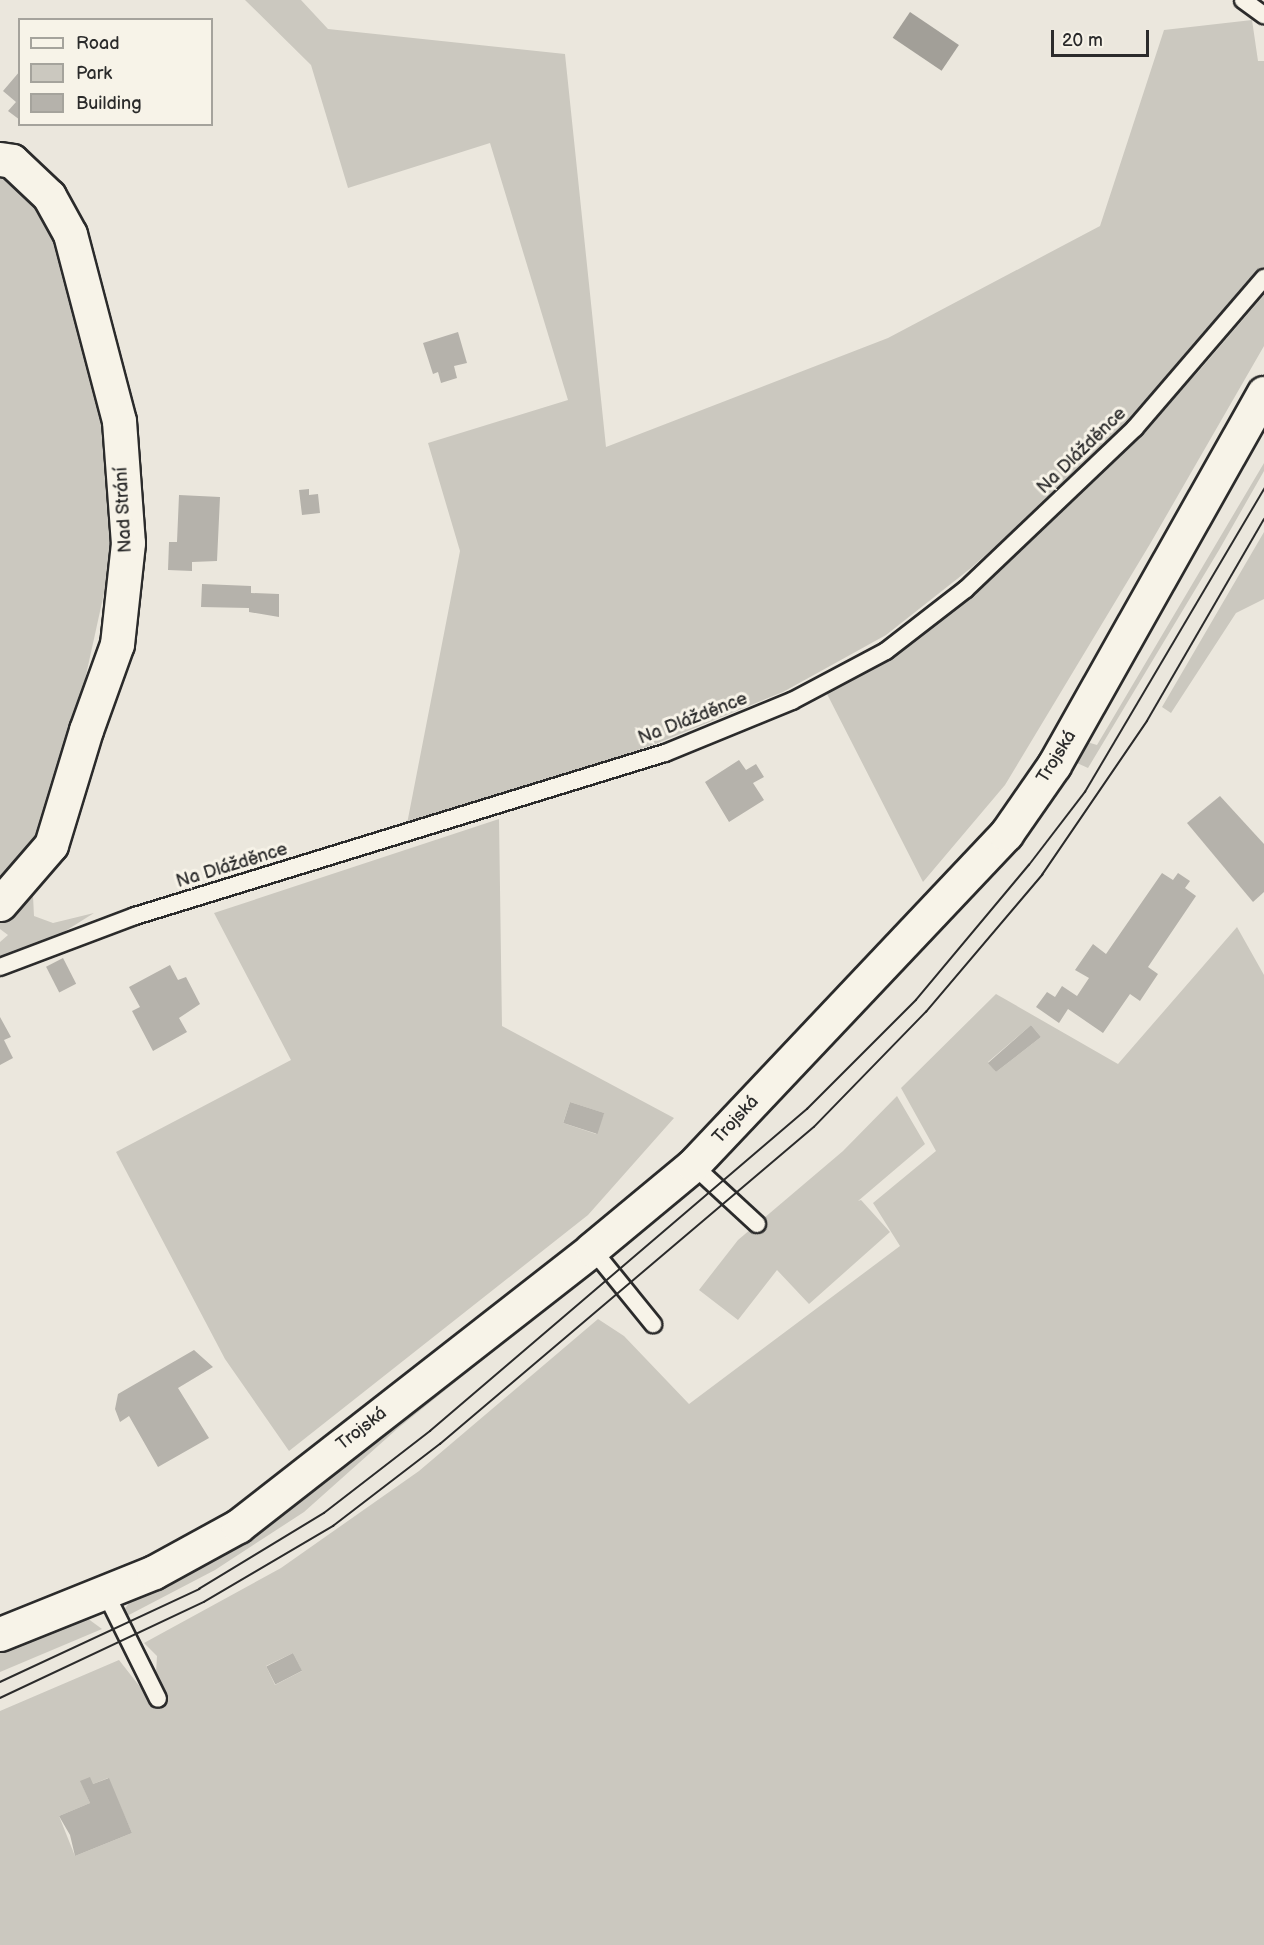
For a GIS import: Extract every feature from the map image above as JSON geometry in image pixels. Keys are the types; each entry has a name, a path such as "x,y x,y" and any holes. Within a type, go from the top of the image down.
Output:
{"street":[{"name":"Nad Strání","path":"0,159 12,161 49,196 70,234 119,421 128,543 117,644 86,730 51,846 0,904"},
{"name":"Trojská","path":"0,1634 154,1572 238,1526 592,1250 693,1165 1006,834 1054,765 1264,393"}],"lane":[{"path":"1243,0 1264,15"},
{"name":"Na Dlážděnce","path":"0,967 135,916 665,753 792,701 886,651 966,589 1136,428 1264,278"},
{"path":"693,1165 757,1224"},
{"path":"592,1250 653,1324"},
{"path":"105,1592 158,1699"}],"green space":[{"path":"245,0 301,0 328,29 565,54 606,447 888,338 1100,226 1164,30 1252,20 1258,61 1264,61 1264,271 1140,408 1050,497 971,568 886,635 783,692 653,745 406,829 460,551 428,443 568,400 490,143 348,188 311,65"},
{"path":"0,172 17,177 48,220 68,259 112,442 110,566 77,716 40,843 0,890"},
{"path":"1264,295 1264,346 1150,544 1005,785 923,882 826,692 904,648 998,571 1198,372"},
{"path":"1264,463 1264,471 1219,550 1088,768 1066,758 1077,739 1097,745"},
{"path":"1264,532 1264,599 1236,613 1171,713 1162,707"},
{"path":"499,819 502,1026 674,1118 588,1215 289,1451 225,1359 116,1152 291,1060 214,913","holes":["570,1102 604,1113 596,1134 563,1123"]},
{"path":"33,896 34,916 53,923 94,913 59,935 0,957 0,942 8,935 0,929 0,922 13,918"},
{"path":"1237,927 1264,975 1264,1945 0,1945 0,1711 119,1660 155,1706 167,1701 156,1673 157,1656 144,1643 281,1568 419,1471 598,1319 624,1336 689,1404 900,1246 873,1203 936,1151 901,1088 996,994 1118,1064","holes":["1031,1025 1041,1037 996,1072 988,1062","293,1653 302,1671 275,1685 266,1666","108,1778 132,1833 75,1856 59,1816 90,1803 81,1782 93,1784"]},
{"path":"897,1096 925,1144 858,1201 861,1200 890,1232 809,1304 777,1270 738,1320 699,1290 738,1240 843,1151"},
{"path":"587,1276 397,1429 304,1512 215,1570 125,1617 124,1610 131,1600 206,1561 576,1279"},
{"path":"87,1618 102,1629 0,1672 0,1653"}],"shaded area":[{"path":"910,12 959,45 942,71 893,38"}],"building":[{"path":"18,73 18,118 8,111 16,102 3,91"},
{"path":"458,332 467,363 454,366 457,378 441,383 438,372 433,374 423,343"},
{"path":"309,489 309,495 318,494 320,513 302,515 299,490"},
{"path":"179,495 220,497 217,561 192,562 192,571 168,570 169,542 177,542"},
{"path":"202,584 251,586 251,593 279,594 279,617 249,612 249,608 201,607"},
{"path":"739,760 746,770 756,764 764,777 753,783 764,800 729,822 705,782"},
{"path":"1220,796 1264,844 1264,892 1253,902 1187,823"},
{"path":"1162,873 1173,880 1178,873 1190,881 1185,888 1196,896 1148,967 1158,974 1140,1001 1130,994 1103,1033 1068,1009 1059,1023 1036,1007 1047,992 1055,997 1062,986 1077,996 1089,978 1075,970 1093,944 1106,954"},
{"path":"63,958 76,984 59,992 46,967"},
{"path":"170,965 178,980 186,977 200,1004 179,1018 187,1032 153,1051 132,1011 140,1007 129,987"},
{"path":"0,1017 11,1037 4,1040 13,1058 0,1065"},
{"path":"1031,1025 1041,1037 996,1072 988,1063"},
{"path":"570,1102 604,1113 597,1134 563,1123"},
{"path":"194,1350 213,1367 178,1388 209,1438 158,1467 129,1416 120,1422 115,1409 118,1394"},
{"path":"293,1653 302,1671 275,1684 266,1667"},
{"path":"90,1777 93,1784 109,1778 132,1833 75,1856 70,1835 59,1816 90,1803 80,1781"}],"tram line":[{"path":"0,1682 199,1589 324,1513 430,1431 807,1109 916,1000 1029,865 1085,792 1264,489"},
{"path":"0,1698 204,1602 333,1526 440,1444 814,1127 926,1012 1042,875 1147,721 1264,519"}]}
